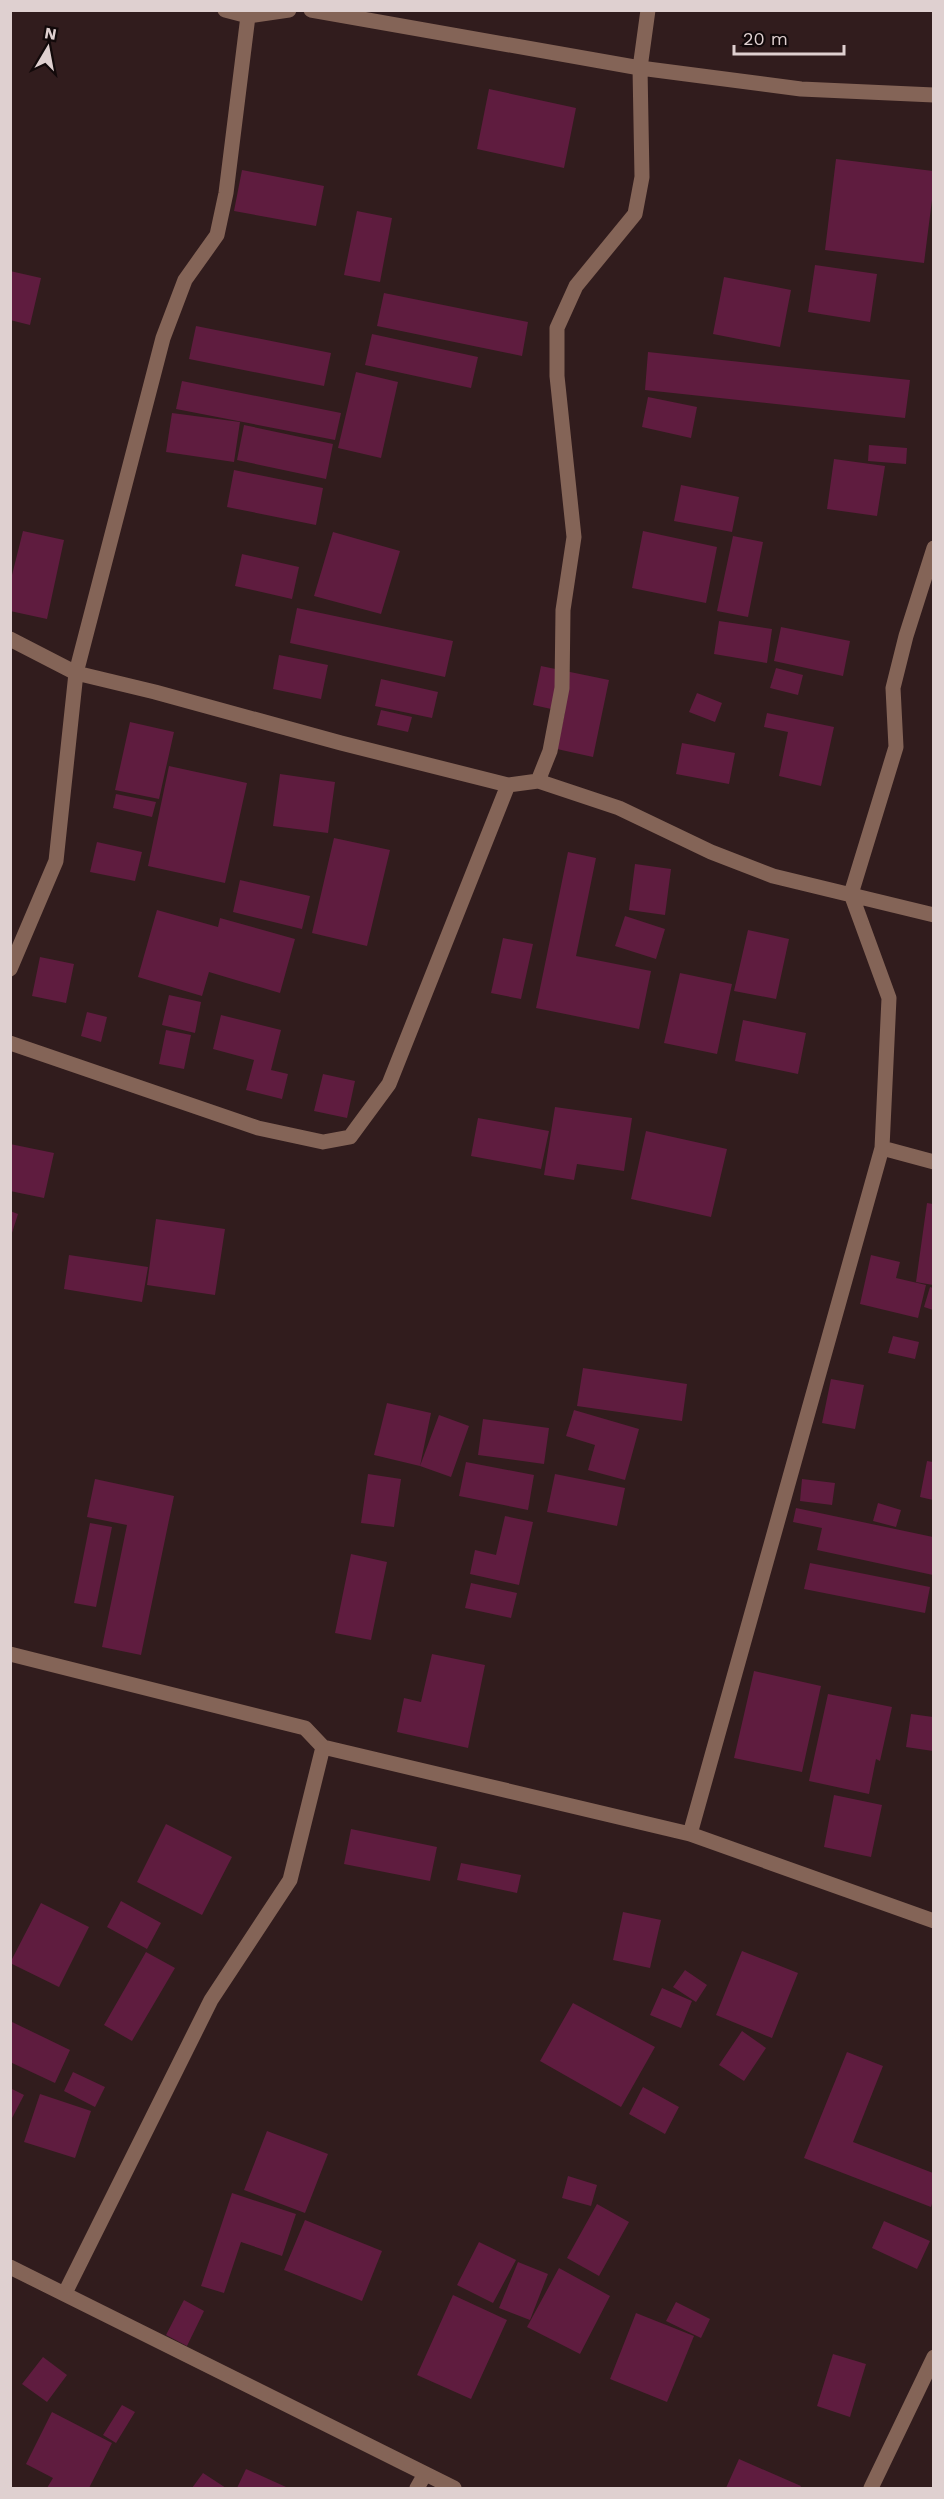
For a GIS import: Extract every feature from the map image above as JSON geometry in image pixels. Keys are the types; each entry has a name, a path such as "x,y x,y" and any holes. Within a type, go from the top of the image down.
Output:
{"street":[{"path":"225,10 248,16 289,10"},
{"path":"311,10 640,69 801,89 933,95"},
{"path":"538,781 550,751 562,688 563,610 574,537 557,376 557,328 576,286 635,214 642,177 640,69 648,10"},
{"path":"10,969 56,861 76,673 163,338 185,280 217,235 226,193 248,16"},
{"path":"690,1834 882,1148 890,998 851,894 896,747 894,688 906,636 933,548"},
{"path":"10,639 76,673 508,785 538,781 619,808 711,852 773,876 933,915"},
{"path":"10,1043 258,1128 323,1142 350,1137 388,1084 508,785"},
{"path":"882,1148 933,1162"},
{"path":"10,1654 304,1728 324,1747 690,1834 933,1921"},
{"path":"65,2294 211,2000 290,1880 324,1747"},
{"path":"10,2267 454,2488"},
{"path":"871,2488 933,2356"},
{"path":"417,2488 425,2474"}],"building":[{"path":"489,89 576,108 564,168 477,149"},
{"path":"836,159 933,171 933,192 924,263 825,250"},
{"path":"242,170 324,186 316,226 234,211"},
{"path":"357,211 392,218 380,282 344,275"},
{"path":"815,265 877,274 870,322 808,312"},
{"path":"10,271 41,278 30,325 10,320"},
{"path":"724,277 791,290 780,347 713,334"},
{"path":"384,293 528,322 522,356 377,326"},
{"path":"196,326 331,353 324,386 189,359"},
{"path":"372,334 478,357 471,388 365,365"},
{"path":"648,352 910,380 905,418 645,390"},
{"path":"356,372 398,382 381,458 338,448"},
{"path":"182,381 341,413 335,440 176,409"},
{"path":"648,397 697,407 691,438 642,427"},
{"path":"172,413 240,422 234,462 166,452"},
{"path":"244,425 333,444 326,479 237,460"},
{"path":"869,445 907,448 906,464 868,461"},
{"path":"834,459 885,466 877,516 827,509"},
{"path":"234,470 323,488 316,525 227,507"},
{"path":"681,485 739,497 732,532 674,521"},
{"path":"23,531 64,540 47,619 10,611 10,583"},
{"path":"643,531 717,547 706,603 632,588"},
{"path":"333,532 400,551 381,614 314,596"},
{"path":"733,536 763,542 748,617 717,611"},
{"path":"242,554 299,567 292,599 235,586"},
{"path":"297,608 453,641 445,677 290,643"},
{"path":"719,621 772,629 767,663 714,654"},
{"path":"781,627 850,641 843,676 774,661"},
{"path":"279,655 328,665 321,699 273,689"},
{"path":"541,666 609,680 593,757 557,749 565,712 533,705"},
{"path":"776,668 803,675 798,695 770,688"},
{"path":"381,679 438,692 432,718 375,706"},
{"path":"697,693 722,703 715,722 689,712"},
{"path":"381,710 412,717 408,732 377,725"},
{"path":"767,713 834,727 821,786 779,776 788,732 764,727"},
{"path":"130,722 174,732 159,799 115,790"},
{"path":"682,743 735,753 729,784 676,774"},
{"path":"169,766 247,783 225,883 148,866"},
{"path":"280,774 335,782 328,833 273,826"},
{"path":"116,794 156,802 152,817 113,808"},
{"path":"334,838 390,850 367,946 312,933"},
{"path":"97,842 142,852 135,881 90,872"},
{"path":"568,852 596,858 576,956 651,971 639,1029 536,1008"},
{"path":"635,864 671,869 665,915 629,910"},
{"path":"240,880 310,896 302,929 233,912"},
{"path":"157,910 218,927 220,918 295,939 280,993 209,972 202,996 138,977"},
{"path":"625,916 665,929 656,959 615,946"},
{"path":"748,930 789,939 776,999 734,991"},
{"path":"503,938 533,944 521,999 491,993"},
{"path":"40,957 74,964 66,1003 32,996"},
{"path":"680,973 732,984 717,1054 664,1043"},
{"path":"169,995 201,1002 195,1033 162,1025"},
{"path":"87,1012 107,1017 101,1042 81,1036"},
{"path":"221,1015 281,1030 271,1070 288,1074 282,1099 246,1090 254,1060 213,1049"},
{"path":"743,1020 806,1033 798,1074 735,1061"},
{"path":"166,1030 191,1035 184,1069 159,1064"},
{"path":"323,1074 355,1081 347,1118 314,1111"},
{"path":"555,1107 632,1118 624,1171 577,1164 574,1180 544,1175"},
{"path":"478,1118 549,1131 541,1169 471,1156"},
{"path":"646,1131 727,1149 711,1217 631,1199"},
{"path":"10,1144 54,1153 44,1198 10,1191"},
{"path":"927,1203 933,1204 933,1285 916,1282"},
{"path":"10,1211 18,1214 11,1236 10,1235"},
{"path":"156,1219 225,1229 215,1295 147,1285"},
{"path":"69,1255 148,1267 142,1302 64,1289"},
{"path":"871,1255 900,1262 896,1278 926,1285 918,1318 860,1304"},
{"path":"930,1287 933,1288 933,1310 924,1307"},
{"path":"893,1336 919,1342 915,1359 888,1353"},
{"path":"583,1368 687,1384 682,1421 577,1406"},
{"path":"831,1379 864,1385 855,1429 822,1423"},
{"path":"387,1403 431,1413 420,1466 374,1455"},
{"path":"574,1410 639,1429 625,1480 588,1470 595,1445 566,1436"},
{"path":"439,1415 469,1426 451,1477 420,1466"},
{"path":"483,1419 549,1428 544,1464 478,1455"},
{"path":"927,1461 933,1462 933,1500 920,1497"},
{"path":"466,1462 534,1475 528,1510 459,1496"},
{"path":"368,1474 401,1479 394,1527 361,1523"},
{"path":"555,1474 625,1488 617,1526 547,1512"},
{"path":"95,1479 174,1496 141,1655 102,1647 127,1525 87,1517"},
{"path":"802,1479 835,1483 832,1505 800,1501"},
{"path":"878,1503 901,1510 896,1527 873,1521"},
{"path":"796,1508 933,1537 933,1575 817,1550 822,1528 793,1522"},
{"path":"505,1516 533,1522 519,1585 470,1574 475,1550 496,1555"},
{"path":"90,1523 112,1527 96,1607 74,1603"},
{"path":"351,1554 387,1562 371,1640 335,1633"},
{"path":"810,1563 930,1587 925,1613 804,1589"},
{"path":"471,1583 517,1593 511,1618 465,1608"},
{"path":"432,1654 485,1665 468,1748 397,1732 404,1698 421,1702"},
{"path":"754,1671 821,1686 802,1772 734,1758"},
{"path":"828,1694 892,1707 880,1761 876,1759 869,1794 809,1781"},
{"path":"911,1714 933,1717 933,1751 906,1747"},
{"path":"834,1795 882,1805 871,1857 824,1847"},
{"path":"166,1824 232,1857 202,1915 137,1882"},
{"path":"351,1829 437,1847 430,1881 344,1864"},
{"path":"461,1863 521,1875 517,1893 457,1880"},
{"path":"121,1901 161,1923 147,1949 107,1927"},
{"path":"41,1903 89,1927 59,1987 10,1963"},
{"path":"623,1912 661,1920 650,1968 613,1960"},
{"path":"742,1951 798,1973 772,2038 716,2015"},
{"path":"146,1952 175,1968 132,2041 104,2025"},
{"path":"685,1970 707,1985 696,2002 673,1987"},
{"path":"662,1988 692,2001 681,2028 650,2015"},
{"path":"573,2003 655,2047 621,2107 540,2061"},
{"path":"10,2021 70,2050 55,2083 10,2062"},
{"path":"742,2031 766,2048 744,2081 719,2065"},
{"path":"847,2052 883,2066 853,2142 933,2173 931,2207 804,2158"},
{"path":"73,2072 105,2087 95,2107 64,2091"},
{"path":"643,2087 679,2107 665,2134 629,2114"},
{"path":"10,2088 24,2095 10,2122"},
{"path":"40,2094 91,2111 75,2158 24,2142"},
{"path":"267,2131 328,2154 305,2213 244,2190"},
{"path":"568,2176 597,2185 591,2206 562,2198"},
{"path":"232,2193 296,2214 282,2256 241,2242 224,2293 201,2286"},
{"path":"597,2204 629,2222 599,2276 567,2258"},
{"path":"305,2220 382,2251 362,2301 284,2270"},
{"path":"884,2221 930,2241 917,2269 872,2248"},
{"path":"479,2242 516,2260 493,2303 457,2285"},
{"path":"518,2262 548,2274 530,2320 499,2308"},
{"path":"559,2268 610,2296 580,2354 527,2327"},
{"path":"453,2295 507,2320 471,2399 417,2375"},
{"path":"184,2300 204,2311 187,2346 166,2335"},
{"path":"676,2302 710,2319 701,2338 666,2321"},
{"path":"636,2313 694,2336 667,2402 610,2379"},
{"path":"833,2354 866,2364 850,2417 817,2406"},
{"path":"43,2357 67,2375 47,2402 22,2384"},
{"path":"122,2405 135,2412 116,2443 103,2435"},
{"path":"52,2412 112,2443 89,2488 47,2488 53,2478 26,2464"},
{"path":"739,2459 801,2486 800,2488 726,2488"},
{"path":"246,2469 286,2487 237,2488"},
{"path":"203,2473 226,2488 192,2488"}]}
